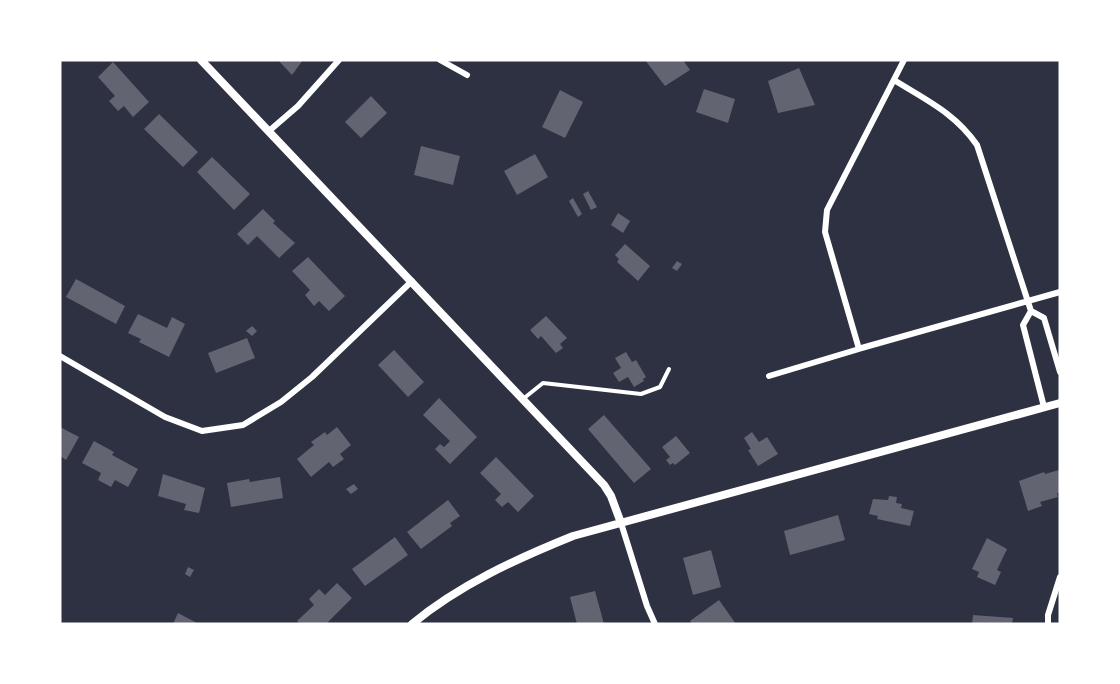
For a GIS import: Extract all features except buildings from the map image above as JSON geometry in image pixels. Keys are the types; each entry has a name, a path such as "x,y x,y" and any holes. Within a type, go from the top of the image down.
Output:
{"street":[{"path":"201,60 604,485 611,496 621,523 647,606 655,624"},
{"path":"269,131 298,106 339,60"},
{"path":"440,60 467,75"},
{"path":"858,349 825,232 827,210 904,60"},
{"path":"894,80 945,111 965,128 977,145 1031,311 1044,318 1060,372"},
{"path":"60,356 165,417 193,428 202,431 243,425 281,402 312,377 412,281"},
{"path":"769,376 1060,292"},
{"path":"1031,311 1023,325 1044,407"},
{"path":"412,624 469,585 521,558 573,537 1060,403"},
{"path":"1048,624 1048,615 1060,577"}],"lane":[{"path":"523,399 543,383 641,394 660,387 669,369"}]}
